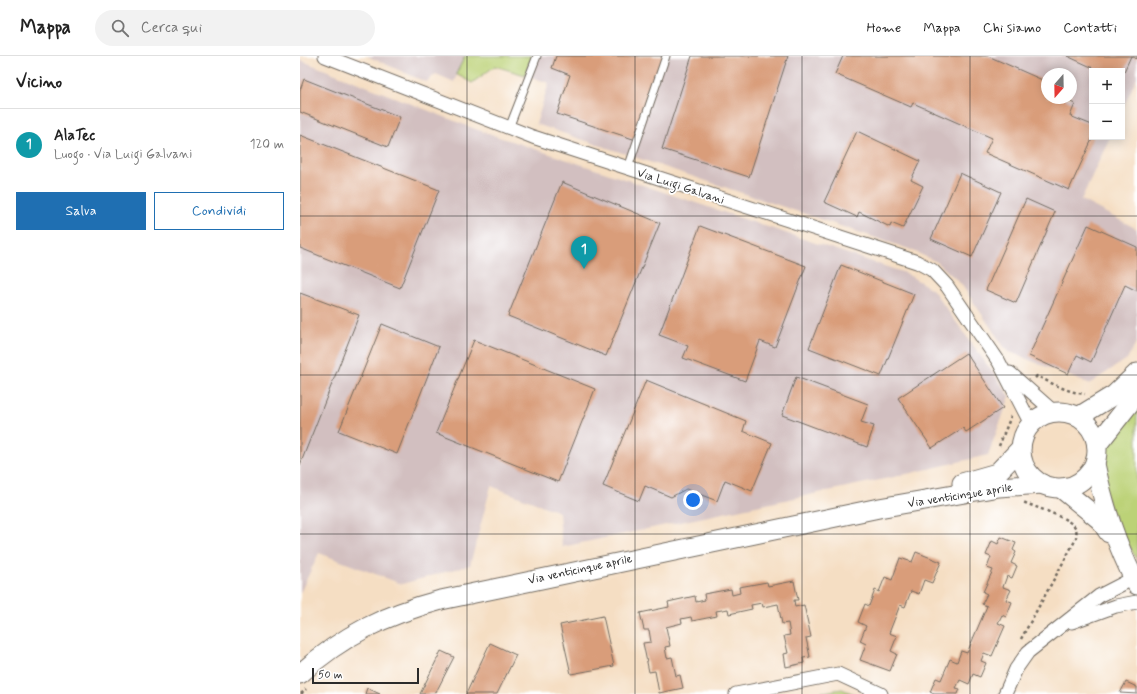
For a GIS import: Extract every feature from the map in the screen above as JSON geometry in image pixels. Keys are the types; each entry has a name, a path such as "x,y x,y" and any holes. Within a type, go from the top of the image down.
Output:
{"street":[{"name":"Via Luigi Galvani","path":"325,56 510,128 917,262 932,270 947,286 999,362 1031,424"},
{"name":"Via Luigi Galvani","path":"999,362 1054,412"},
{"path":"1078,417 1114,395 1137,373"},
{"path":"1098,445 1137,394"},
{"path":"1054,412 1066,412 1078,417 1091,428 1098,445 1098,455 1095,464 1082,481 1076,485 1062,489 1052,488 1042,484 1026,470 1021,448 1026,431 1031,424 1042,416 1054,412"},
{"name":"Via venticinque aprile","path":"878,508 997,473 1021,448"},
{"path":"1004,694 1016,669 1028,652 1098,596 1135,582 1118,547 1105,510 1095,464"},
{"name":"Via venticinque aprile","path":"300,674 319,657 352,634 390,616 418,606 489,588 878,508 999,487 1042,484"},
{"path":"1062,489 1100,520 1118,547"},
{"path":"1061,626 1116,606 1137,602"},
{"path":"736,694 838,674 881,694"}],"lane":[{"path":"510,128 536,56"},
{"path":"628,168 666,56"}],"shaded area":[{"path":"367,56 465,56 454,82 436,74 426,82"},
{"path":"532,56 1137,56 1137,77 1125,103 1125,68 1089,68 1089,140 1109,140 1081,200 1137,229 1137,341 1127,359 1089,384 1007,351 961,284 937,262 909,249 536,124 549,83 525,75"},
{"path":"300,60 475,129 905,273 932,289 1010,396 988,455 894,477 562,547 559,512 491,486 470,565 402,584 319,553 300,593"}],"green space":[{"path":"465,56 532,56 525,75 495,66 472,83 456,74"},
{"path":"1137,404 1137,560 1115,519 1104,489 1102,474 1103,460 1111,439"},
{"path":"842,689 854,694 811,694"}],"building":[{"path":"556,56 664,56 636,140 557,114 570,75 552,68"},
{"path":"692,56 788,56 749,177 662,149"},
{"path":"843,56 988,56 1041,79 1041,104 1075,104 1070,116 1089,124 1089,140 1092,140 1069,190 985,153 992,138 913,103 911,107 835,74"},
{"path":"1067,56 1131,56 1125,69 1125,68 1093,68"},
{"path":"304,79 400,117 388,147 300,112 300,90"},
{"path":"857,131 920,161 911,180 923,186 903,228 891,223 890,227 859,212 857,217 824,202"},
{"path":"300,135 439,190 400,288 300,248"},
{"path":"960,173 1001,192 972,257 931,239"},
{"path":"562,182 660,223 606,356 508,316"},
{"path":"1026,199 1055,212 1016,303 986,290"},
{"path":"1088,225 1137,247 1137,291 1125,285 1091,362 1077,355 1068,374 1029,356"},
{"path":"700,226 806,266 775,347 760,341 745,381 683,358 688,346 659,335"},
{"path":"841,265 914,294 881,376 809,348"},
{"path":"300,293 359,315 300,465"},
{"path":"382,324 439,347 397,454 339,431"},
{"path":"474,340 595,389 558,482 436,433"},
{"path":"966,353 1003,408 966,432 963,428 932,448 898,398"},
{"path":"796,377 868,404 861,422 874,426 867,447 782,415"},
{"path":"646,380 746,421 743,431 772,443 752,491 725,480 717,501 686,489 671,497 645,486 639,501 603,486"},
{"path":"1001,537 1016,543 1013,550 1016,552 1011,563 1017,566 1012,578 1007,576 1003,587 1011,590 1006,600 1012,602 1006,617 1002,615 998,623 1005,626 992,656 984,653 981,661 986,663 980,677 973,674 969,684 960,680 956,688 960,689 958,694 934,694 930,692 936,678 941,680 950,659 957,662 961,651 967,653 987,606 982,604 987,594 983,592 993,570 987,568 991,557 986,555 992,541 998,544"},
{"path":"916,552 941,562 932,583 924,580 919,594 911,591 905,607 900,605 889,633 897,636 891,651 897,654 890,671 860,660 866,644 860,641 866,626 858,622 865,604 869,606 875,590 879,592 885,577 892,580 900,558 912,562"},
{"path":"794,581 798,600 794,600 795,607 804,605 811,637 806,638 810,657 803,658 804,663 786,667 784,654 788,653 784,636 790,635 788,623 782,624 778,604 763,607 762,603 751,605 752,609 729,614 728,609 716,611 717,616 692,621 691,617 681,619 682,623 666,627 670,646 665,647 667,658 672,657 676,676 680,675 683,688 659,693 655,671 649,672 643,643 651,642 649,630 644,630 640,613 669,607 668,602 695,596 696,602 705,600 704,594 731,589 732,595 740,593 739,587 767,582 768,586"},
{"path":"603,616 614,666 571,674 560,625"},
{"path":"490,643 516,655 497,694 466,694"},
{"path":"441,651 454,657 435,694 420,694"},
{"path":"1126,682 1137,687 1137,694 1120,693"},
{"path":"367,688 380,694 365,694"}],"place":[{"name":"AlaTec","path":"584,269"}]}
